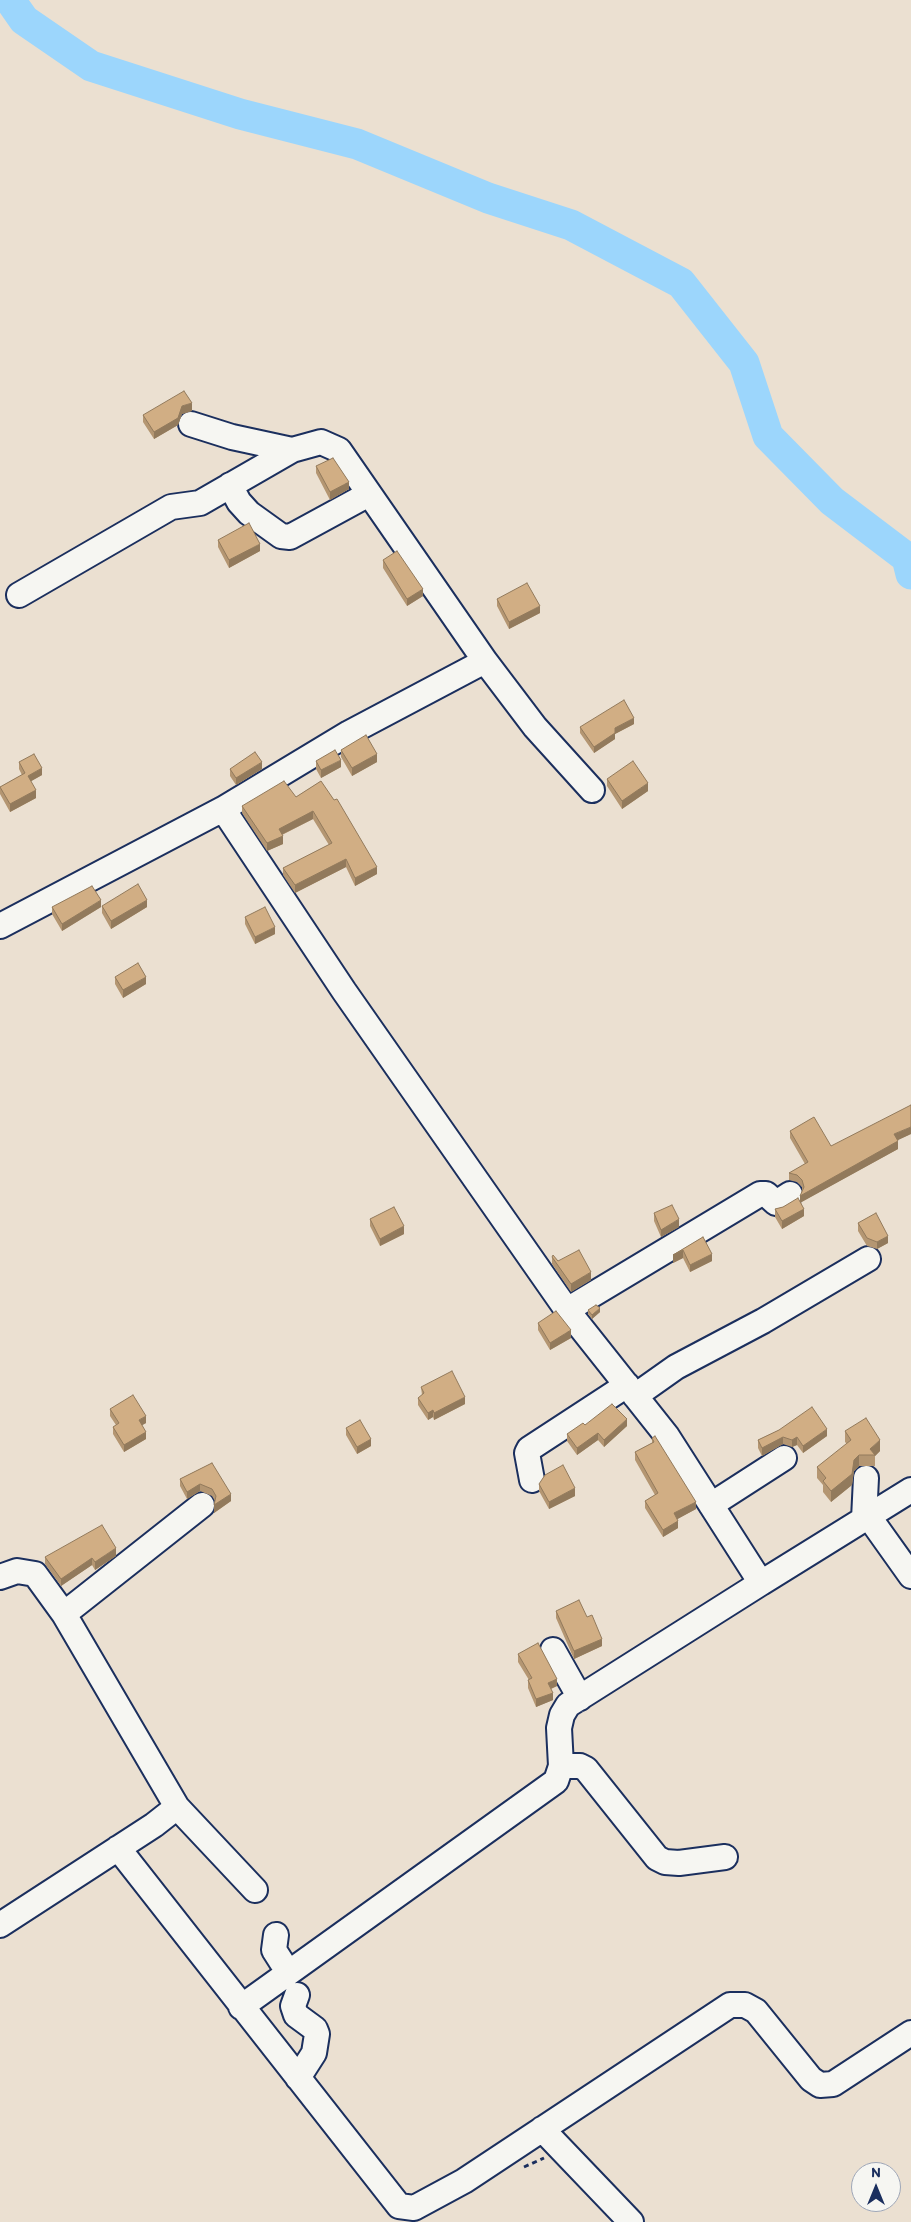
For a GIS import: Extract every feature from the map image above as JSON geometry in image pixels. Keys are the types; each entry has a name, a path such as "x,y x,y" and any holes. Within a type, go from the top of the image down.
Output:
{"street":[{"path":"191,424 232,437 292,450"},
{"path":"19,595 171,507 200,503 292,450 322,442 339,450 484,661 535,727 592,790"},
{"path":"230,485 239,502 249,514 281,536 290,537 369,494"},
{"path":"0,926 223,809 349,733 484,661"},
{"path":"223,809 344,991 567,1310 667,1436 761,1584"},
{"path":"567,1310 760,1194 766,1194 776,1203 790,1194"},
{"path":"532,1480 527,1453 529,1449 631,1390 763,1322 868,1259"},
{"path":"711,1505 784,1458"},
{"path":"866,1478 866,1518 911,1576"},
{"path":"242,2007 288,1972 556,1781 561,1766 559,1728 562,1715 568,1705 911,1490"},
{"path":"64,1614 202,1505"},
{"path":"0,1577 17,1571 35,1574 64,1614 177,1807 255,1890"},
{"path":"553,1650 580,1698"},
{"path":"561,1766 580,1766 586,1769 657,1858 665,1862 679,1863 725,1857"},
{"path":"0,1925 177,1807"},
{"path":"118,1848 399,2206 414,2208 464,2181 730,2005 745,2005 756,2011 811,2079 820,2085 833,2084 911,2033"},
{"path":"276,1935 274,1950 288,1972"},
{"path":"297,1995 293,2006 296,2015 315,2028 317,2034 314,2053 298,2078"},
{"path":"542,2129 631,2222"}],"building":[{"path":"184,391 192,403 182,406 178,418 154,432 143,415"},
{"path":"333,458 349,482 330,492 316,466"},
{"path":"249,523 260,544 229,560 218,540"},
{"path":"397,551 423,589 407,599 383,560"},
{"path":"527,583 540,606 509,622 497,599"},
{"path":"624,700 634,718 615,728 615,733 594,747 580,727"},
{"path":"366,735 377,754 352,768 341,750"},
{"path":"335,750 341,760 321,770 316,761"},
{"path":"255,752 262,762 236,778 230,769"},
{"path":"34,754 42,768 28,776 36,790 10,804 0,787 25,773 19,762"},
{"path":"633,761 648,783 622,801 607,779"},
{"path":"284,781 296,797 321,781 334,800 337,799 377,867 355,878 346,859 295,885 283,868 332,843 313,811 279,829 283,836 267,843 242,806"},
{"path":"138,884 147,900 111,921 102,906"},
{"path":"92,886 101,900 62,924 52,907"},
{"path":"265,907 275,927 255,937 245,917"},
{"path":"138,963 146,977 123,990 115,977"},
{"path":"911,1105 911,1127 894,1134 898,1141 800,1196 804,1187 802,1180 797,1175 789,1173 808,1162 790,1131 814,1117 831,1146"},
{"path":"798,1198 804,1209 782,1221 775,1209 783,1207"},
{"path":"672,1205 679,1219 661,1230 654,1213"},
{"path":"394,1207 404,1226 380,1239 370,1219"},
{"path":"876,1213 888,1236 877,1242 867,1238 858,1223"},
{"path":"703,1237 712,1254 690,1265 683,1250 673,1255"},
{"path":"579,1250 591,1272 571,1284 552,1257 553,1255 558,1261"},
{"path":"596,1305 600,1308 592,1315 588,1310"},
{"path":"556,1311 571,1330 550,1343 538,1323"},
{"path":"452,1371 465,1397 434,1413 433,1410 428,1413 418,1398 424,1393 421,1387"},
{"path":"133,1395 146,1416 139,1420 146,1432 124,1445 113,1427 119,1423 110,1409"},
{"path":"612,1404 627,1419 604,1440 598,1433 577,1448 567,1434 583,1423 585,1425"},
{"path":"812,1407 827,1429 803,1446 797,1437 792,1440 783,1437 762,1448 758,1440 779,1430"},
{"path":"866,1418 880,1440 870,1449 875,1455 859,1455 854,1460 852,1474 831,1491 823,1481 826,1478 817,1467 851,1440 845,1431"},
{"path":"360,1420 371,1439 357,1447 346,1428"},
{"path":"655,1436 696,1502 674,1513 678,1521 663,1530 645,1501 658,1493 635,1452 654,1442 652,1438"},
{"path":"212,1463 231,1494 214,1505 216,1496 212,1489 200,1484 187,1492 180,1479"},
{"path":"563,1465 575,1488 549,1502 539,1484 545,1475"},
{"path":"102,1525 116,1548 95,1562 92,1558 61,1579 45,1557"},
{"path":"579,1600 587,1617 592,1615 602,1639 574,1651 556,1611"},
{"path":"538,1643 557,1679 548,1683 553,1693 536,1699 528,1680 532,1678 518,1654"}],"waterway":[{"path":"10,0 24,20 91,66 240,114 357,144 488,198 571,225 681,283 744,363 768,436 832,501 907,558 911,574"},
{"path":"907,558 911,552"}]}
